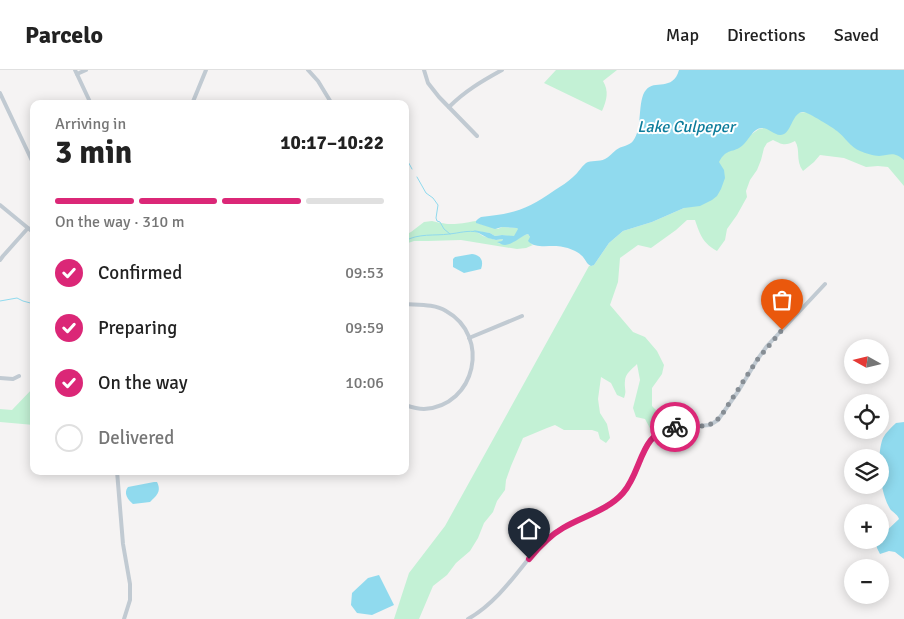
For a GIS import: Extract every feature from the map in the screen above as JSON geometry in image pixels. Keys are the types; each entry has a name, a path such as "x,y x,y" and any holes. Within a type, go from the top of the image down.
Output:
{"street":[{"path":"86,70 76,72 89,100"},
{"path":"194,100 205,70"},
{"path":"308,70 318,81 328,100"},
{"path":"424,70 428,83 439,97 477,136"},
{"path":"449,107 472,87 502,70"},
{"path":"0,93 30,157"},
{"path":"0,205 28,228 0,260"},
{"path":"468,619 496,598 547,539 564,527 611,503 620,496 633,479 646,446 654,436 670,428 705,426 718,420 767,346 824,284"},
{"path":"409,304 423,305 446,311 461,323 473,348 472,365 468,381 453,398 435,407 423,409 409,406"},
{"path":"469,338 522,316"},
{"path":"0,378 13,379 19,376"},
{"path":"117,475 123,544 130,584 130,600 124,619"}],"green space":[{"path":"556,70 617,70 603,81 607,96 602,111 544,83"},
{"path":"806,112 888,152 901,155 904,159 904,186 888,167 866,167 844,158 820,155 803,171 799,163 798,148 795,141 784,144 773,140 767,143 764,148 757,170 750,180 746,191 747,197 727,229 725,240 717,251 708,245 703,238 695,220 687,220 651,248 638,245 620,258 618,282 610,305 633,332 645,337 657,351 664,365 662,374 652,388 652,406 662,416 662,423 652,432 645,419 636,417 633,408 640,380 637,364 625,378 624,398 617,395 611,383 601,377 598,399 600,413 607,424 610,438 606,443 600,439 598,432 592,430 564,430 555,425 523,438 506,480 505,490 497,501 493,512 484,523 470,551 456,563 447,575 433,586 419,619 394,619 409,573 445,526 589,266 594,265 609,243 623,231 652,222 684,208 719,164 718,161 724,153 759,129 768,127 798,113"},
{"path":"432,221 454,224 476,221 477,223 498,229 502,227 517,228 519,229 514,237 495,236 490,233 475,231 496,240 503,239 498,243 503,244 510,243 528,234 533,245 517,249 461,240 409,243 409,233 424,222"},
{"path":"30,391 30,425 0,422 0,409 12,410"}],"water":[{"name":"Lake Culpeper","path":"679,70 904,70 904,160 895,155 877,156 860,151 830,126 807,113 800,112 784,134 778,135 765,128 759,129 739,148 727,152 722,157 719,162 724,170 725,178 717,196 712,200 700,206 684,208 652,222 623,231 609,243 594,265 589,265 583,257 570,249 559,246 531,244 528,241 530,237 528,234 505,245 497,242 503,239 488,238 473,230 490,233 495,236 514,236 517,228 502,227 495,229 476,223 476,221 481,217 512,212 528,206 567,182 586,163 605,159 618,149 631,143 638,129 643,95 646,90 654,85 672,81"},
{"path":"472,254 481,259 481,269 464,273 453,267 453,259 455,257"},
{"path":"904,422 904,559 895,552 889,551 880,554 878,549 889,549 889,528 899,519 890,509 884,494 889,494 889,449 881,449 883,439 889,439 889,429 896,423"},
{"path":"157,482 159,491 150,502 133,504 128,498 126,492 128,487"},
{"path":"379,575 394,605 372,615 357,613 351,605 352,593 368,578"}],"waterway":[{"path":"409,163 412,169"},
{"path":"417,177 426,193 438,205 437,221 450,234"},
{"path":"409,239 467,231 478,232"},
{"path":"0,301 17,298 30,303"}],"way so far":[{"path":"675,427 705,426 718,420 757,360 782,330"}],"route":[{"path":"529,559 539,546 555,532 594,513 620,496 633,479 646,446 659,432 675,427"}]}
